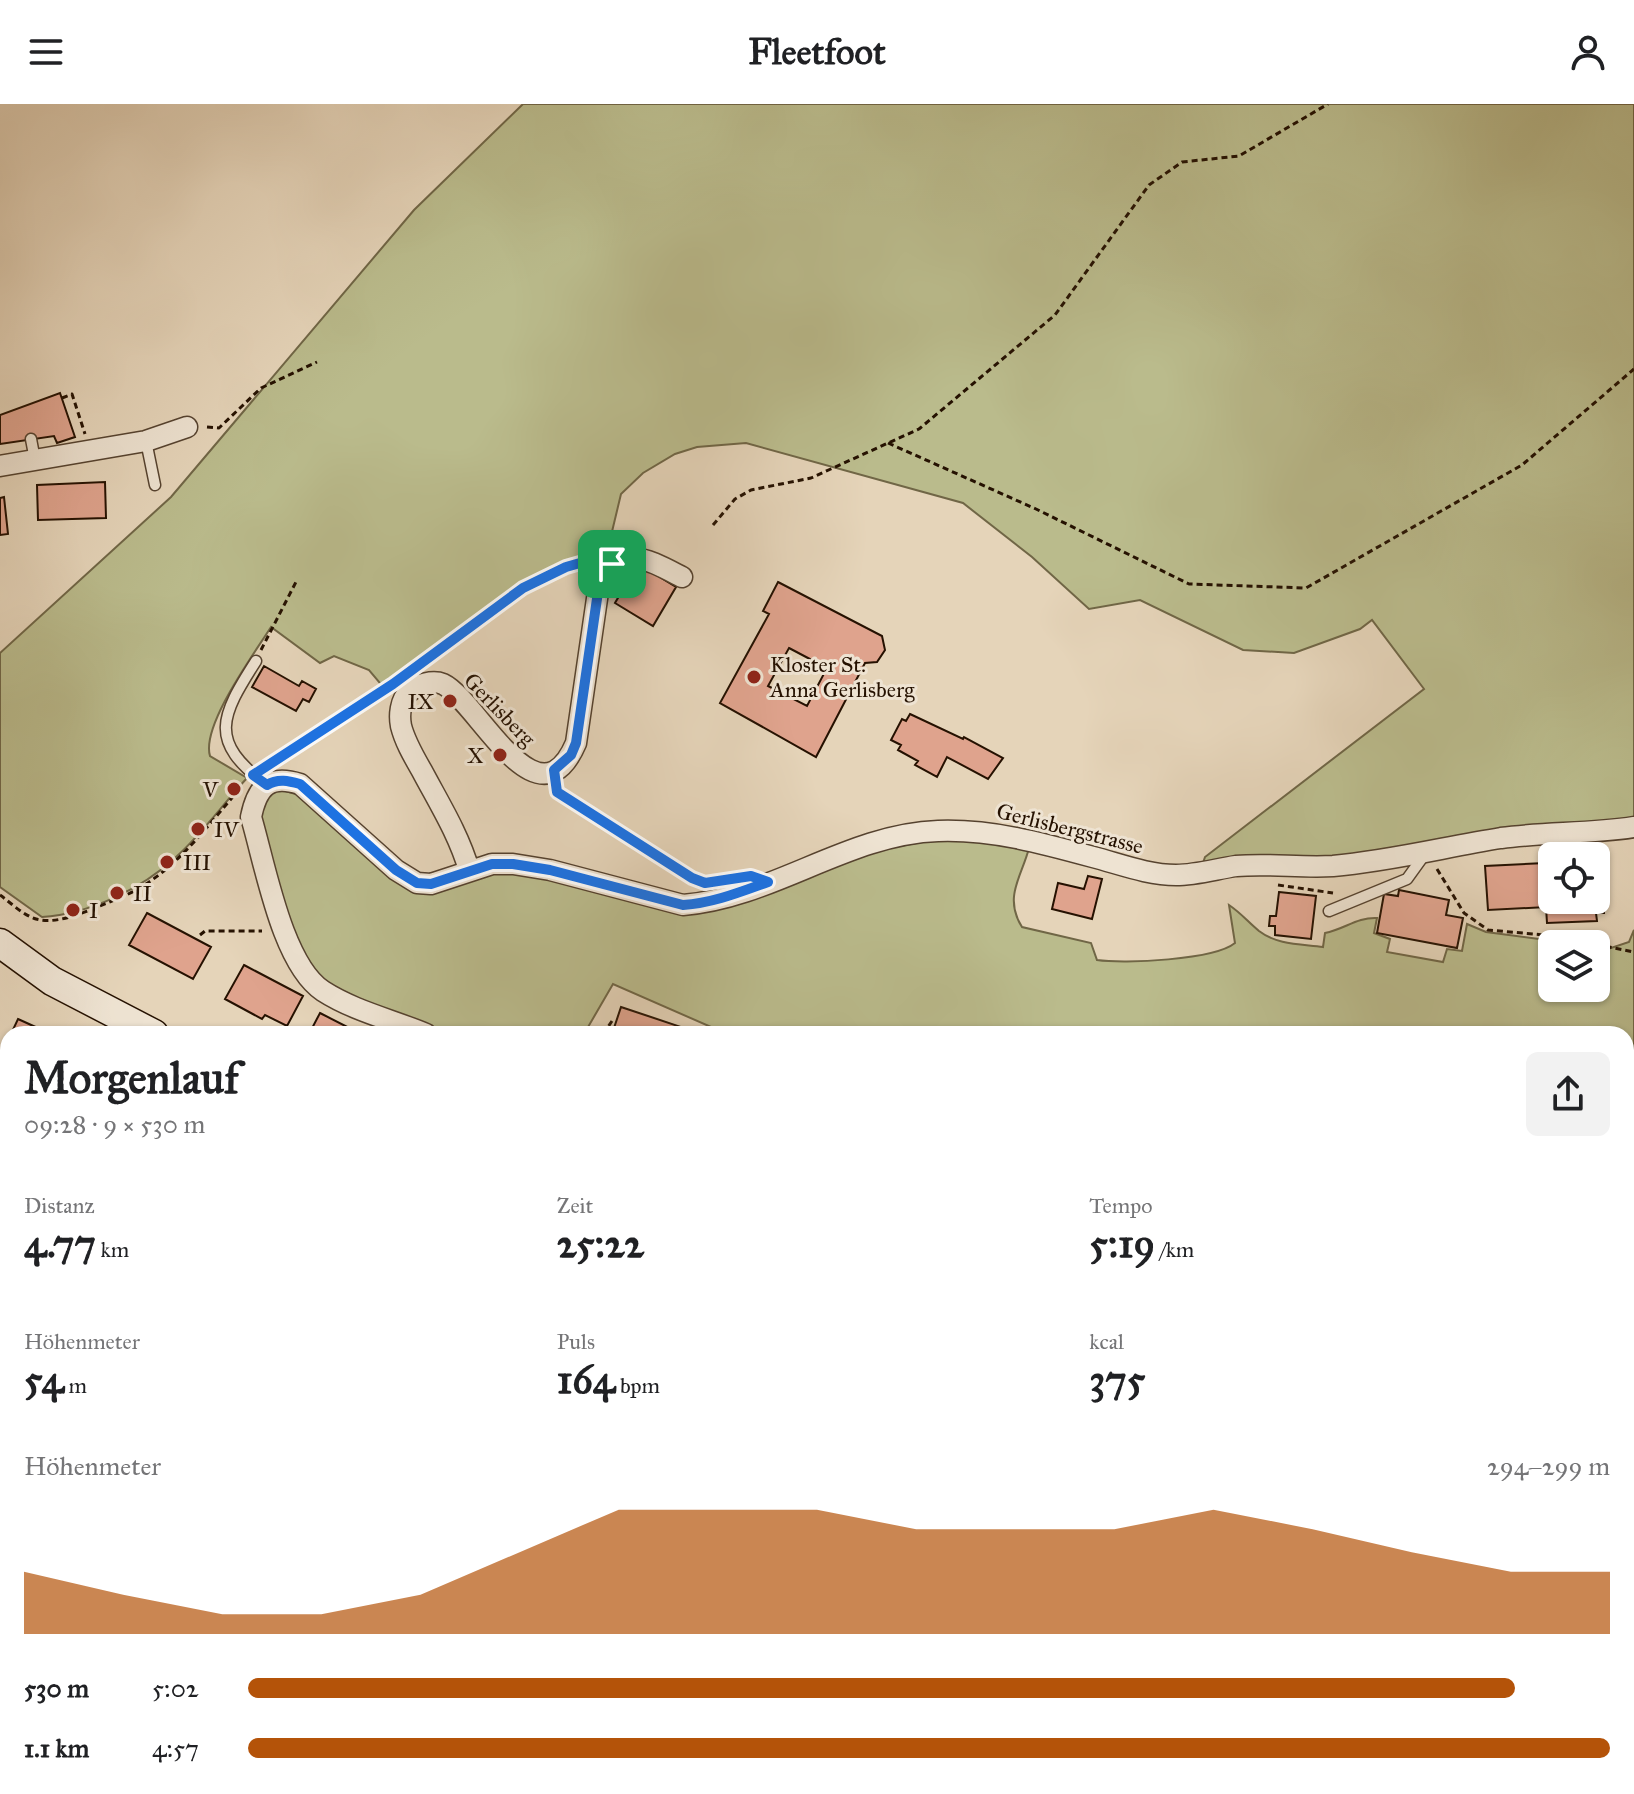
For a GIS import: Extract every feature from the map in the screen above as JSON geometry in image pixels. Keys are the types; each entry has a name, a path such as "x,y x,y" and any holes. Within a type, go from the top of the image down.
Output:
{"main road":[{"path":"0,943 52,981 139,1026"}],"street":[{"path":"0,466 146,441 187,427"},
{"path":"554,770 571,755 576,743 599,585 608,567 630,556 647,559 682,577"},
{"name":"Gerlisberg","path":"469,870 463,847 413,754 401,725 403,700 410,690 426,683 440,683 452,690 499,745 524,766 543,772 554,770"},
{"path":"260,780 261,789 254,801 251,817 284,930 303,973 322,991 405,1026"},
{"name":"Gerlisbergstrasse","path":"260,780 288,780 300,784 396,870 417,883 431,884 451,879 492,864 538,868 683,905 702,904 729,896 870,843 937,831 977,831 1038,842 1154,874 1178,875 1237,866 1329,866 1426,853 1503,838 1634,827"}],"lane":[{"path":"31,439 35,460"},
{"path":"146,441 155,485"},
{"path":"256,661 234,695 225,726 229,747 235,757 260,780"},
{"path":"1329,911 1407,879 1426,853"}],"path":[{"path":"713,525 735,499 751,490 811,478 919,429 1055,315 1149,185 1182,162 1239,156 1328,104"},
{"path":"187,427 219,428 261,388 317,362"},
{"path":"888,443 1036,509 1189,584 1306,588 1522,465 1634,369"},
{"path":"62,398 72,394 91,451"},
{"path":"414,669 538,579 587,561 612,564"},
{"path":"256,661 297,580"},
{"path":"0,895 28,915 47,921 81,913 143,886 180,858 260,780 393,684"},
{"path":"554,770 557,792 692,878 705,883"},
{"path":"1426,853 1464,913 1488,930 1555,936 1634,952"},
{"path":"200,935 205,931 246,930 261,930 270,935 284,930"},
{"path":"609,1026 612,1021"}],"green space":[{"path":"523,104 1634,104 1634,822 1412,850 1202,866 1205,857 1424,689 1372,620 1360,629 1294,653 1243,650 1140,600 1089,609 1032,557 963,503 746,443 697,447 675,454 643,473 621,494 610,540 598,557 564,563 542,572 384,688 369,670 334,656 320,663 271,627 231,690 213,727 209,743 210,756 247,778 204,829 162,869 114,898 78,911 42,917 0,887 0,653 171,497 414,210"},
{"path":"282,790 299,795 402,883 500,871 556,880 668,910 866,852 956,836 1029,848 1014,896 1014,906 1022,927 1091,943 1097,960 1168,959 1224,949 1235,943 1229,905 1266,936 1323,947 1325,933 1363,919 1377,918 1374,933 1390,939 1387,952 1443,962 1447,949 1462,951 1467,924 1486,932 1538,939 1538,1002 1610,1002 1610,948 1629,942 1634,930 1634,1026 709,1026 613,984 589,1026 427,1026 344,995 326,985 302,958 259,824 260,803"}],"building":[{"path":"60,393 75,437 57,443 54,436 0,444 0,415"},
{"path":"105,482 106,518 38,520 37,485"},
{"path":"4,497 8,534 0,535 0,498"},
{"path":"638,564 676,587 653,626 615,603"},
{"name":"Kloster St. Anna Gerlisberg","path":"778,582 882,636 885,650 877,662 865,663 816,757 720,703 769,614 763,611","holes":["789,648 827,668 807,706 768,686"]},
{"path":"264,666 299,686 302,681 316,689 309,702 303,699 296,711 252,687"},
{"path":"910,714 1003,758 988,779 947,757 937,777 915,765 918,761 898,750 901,745 891,740 902,719 906,721"},
{"path":"1538,863 1538,907 1488,910 1485,866"},
{"path":"1088,876 1102,879 1092,919 1052,909 1058,883 1084,889"},
{"path":"1399,890 1449,900 1446,915 1463,918 1457,948 1377,933 1384,894 1398,896"},
{"path":"1279,892 1316,896 1311,939 1275,935 1275,926 1269,926 1270,916 1276,916"},
{"path":"147,913 211,947 193,979 129,945"},
{"path":"1546,914 1596,914 1597,921 1547,923"},
{"path":"244,965 303,996 287,1026 265,1015 262,1019 225,999"},
{"path":"621,1007 678,1026 615,1026"},
{"path":"320,1013 345,1026 313,1026"},
{"path":"18,1019 33,1026 15,1026"}],"place":[{"name":"Kloster St. Anna Gerlisberg","path":"754,677"},
{"name":"IX","path":"450,701"},
{"name":"X","path":"500,755"},
{"name":"V","path":"234,789"},
{"name":"IV","path":"198,829"},
{"name":"III","path":"167,862"},
{"name":"II","path":"117,893"},
{"name":"I","path":"73,910"}],"route":[{"path":"587,561 612,564 599,585 576,743 563,765 554,770 557,792 692,878 705,883 751,876 768,882 702,904 683,905 550,870 513,864 492,864 451,879 431,884 417,883 396,870 300,784 288,780 267,785 253,775 365,704 538,579 587,561"}]}
